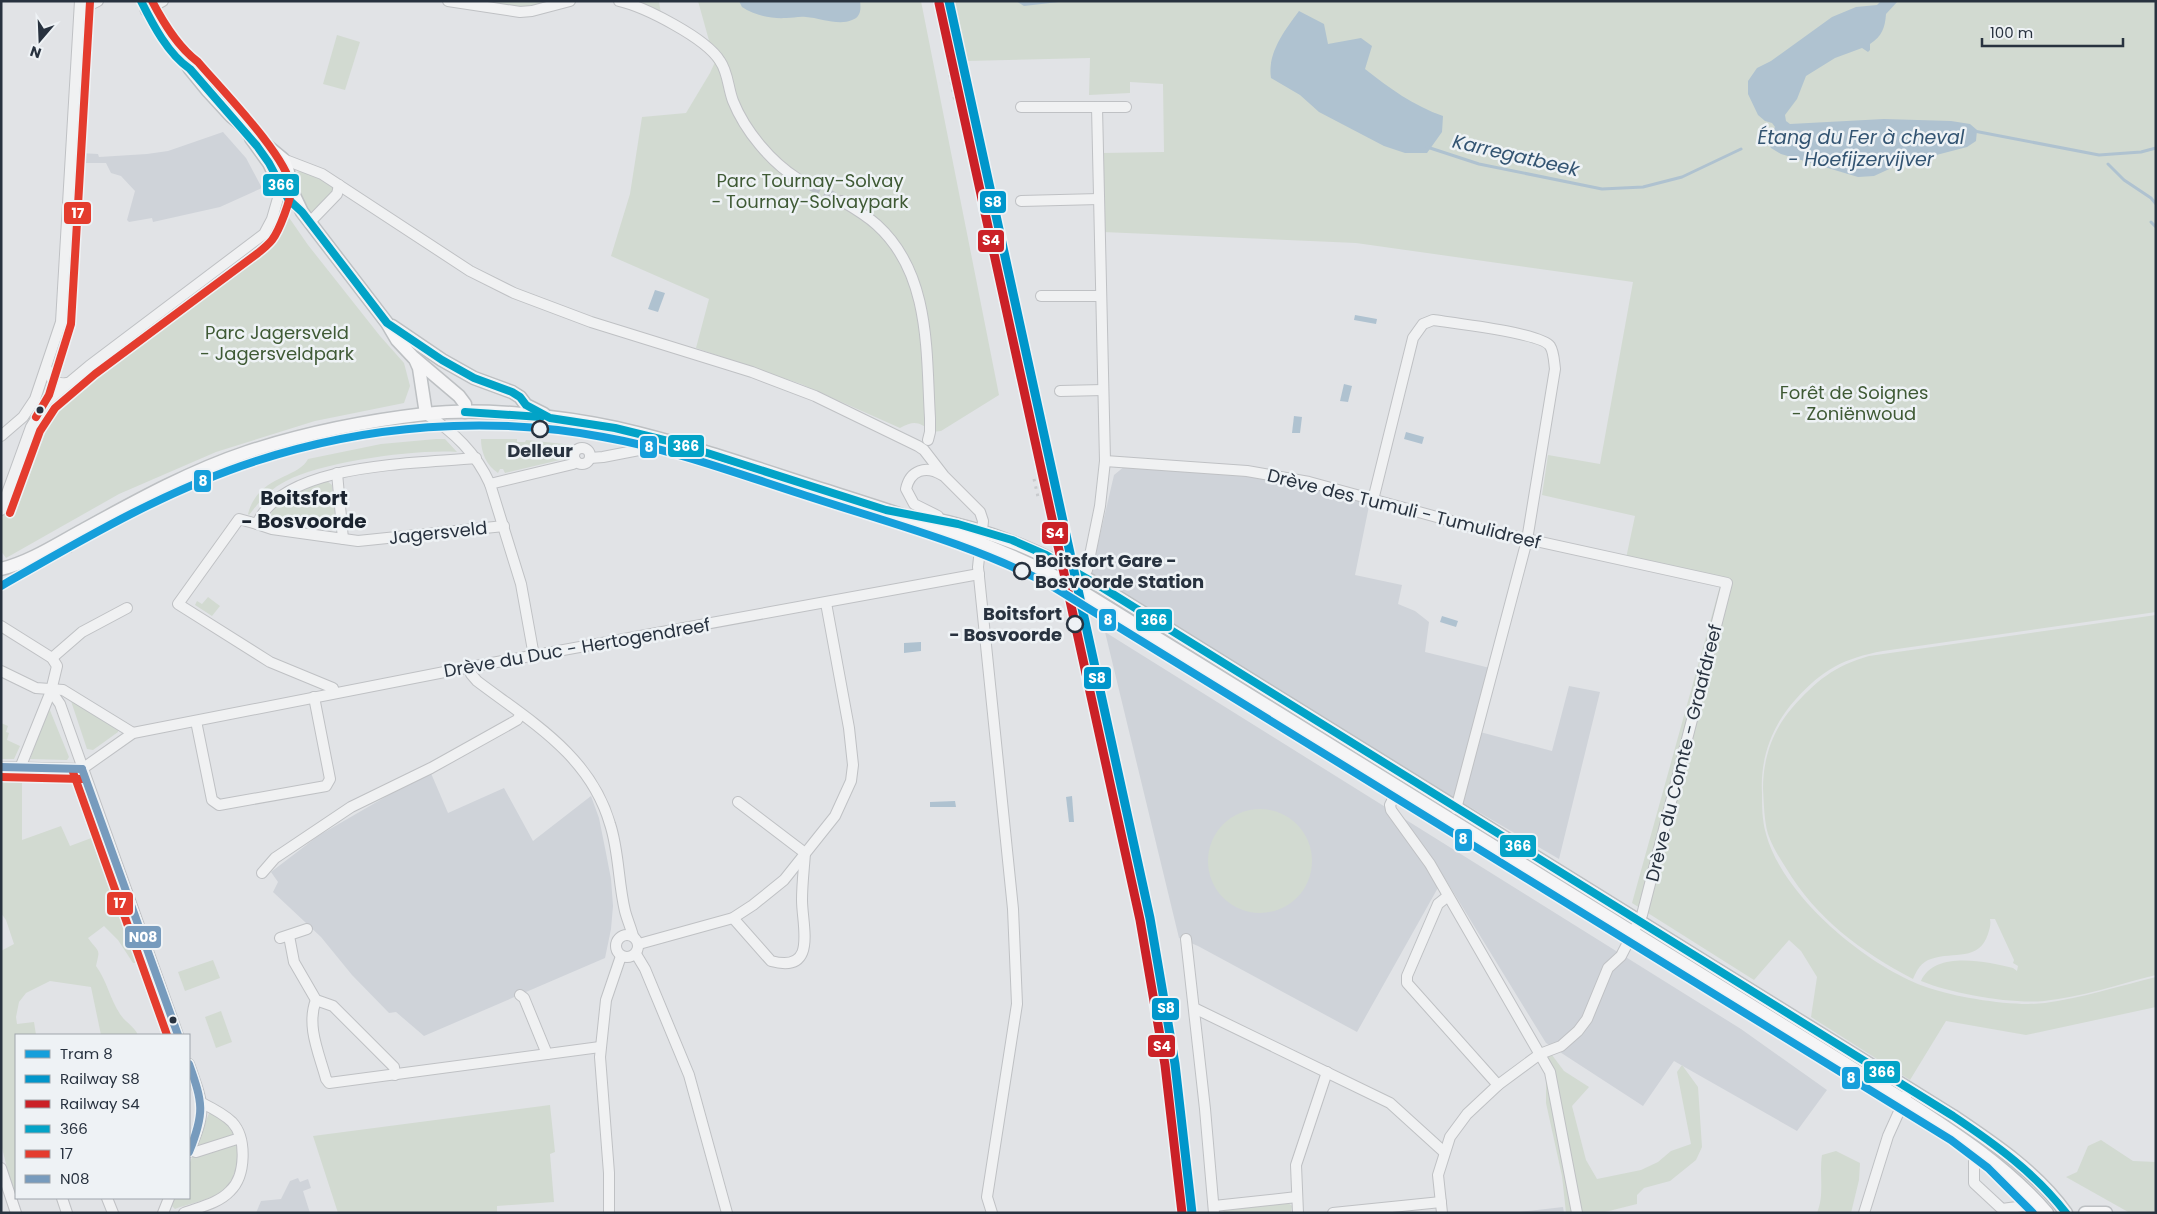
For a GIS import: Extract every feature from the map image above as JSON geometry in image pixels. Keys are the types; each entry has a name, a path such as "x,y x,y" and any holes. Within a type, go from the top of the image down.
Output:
{"main road":[{"path":"144,5 147,16 181,63 190,69 248,134 269,163 288,199 305,217 388,323 397,340 459,396 464,404 465,412"},
{"path":"231,116 281,157 288,172 291,189 305,217"},
{"path":"388,323 442,360 474,378 512,392 520,397 526,405 550,418"},
{"path":"414,357 419,368 426,414"},
{"path":"5,570 157,490 244,453 325,431 426,414 465,412 550,418 615,428 676,443 886,510 982,538 1030,548 1083,576 1456,809 1636,927"},
{"path":"886,510 958,524 1073,586 1399,787 1636,927 1907,1094 1992,1142 2019,1164 2066,1213"},
{"path":"1907,1094 2020,1185 2035,1209"},
{"path":"2085,1213 2106,1213"}],"street":[{"path":"1,436 13,427 35,399 58,336 64,302 80,6 98,1"},
{"path":"144,5 164,1"},
{"path":"448,1 520,12 532,11 570,1"},
{"path":"619,1 652,13 698,40 716,55 723,65 738,112 746,125 779,164 798,179"},
{"path":"1021,107 1126,107"},
{"path":"1083,576 1087,570 1100,506 1104,461 1097,107"},
{"path":"281,157 316,171 470,271 514,293 591,322 752,372 927,445 944,476 980,512 983,521 979,574 1013,910 1017,1004 987,1197 992,1213"},
{"path":"305,217 337,194 339,185"},
{"path":"1,510 27,437 43,406 67,383 264,234 272,219 281,188"},
{"path":"1021,201 1099,200"},
{"path":"842,201 859,211 886,234 916,284 925,332 930,418 930,432 927,445 921,456 925,470"},
{"path":"1041,296 1101,296"},
{"path":"1372,500 1416,330 1423,324 1433,320 1536,338 1550,346 1555,369 1527,540 1456,809"},
{"path":"47,369 53,380 61,384 67,383"},
{"path":"1060,391 1103,390"},
{"path":"426,414 451,431 476,458 490,484 521,584 534,656"},
{"path":"13,427 21,430 27,437"},
{"path":"490,484 573,464 576,461 575,456 579,449 587,450 590,458 676,443"},
{"path":"257,524 267,505 278,497 301,484 337,473 476,458"},
{"name":"Drève des Tumuli - Tumulidreef","path":"1104,461 1247,471 1309,482 1527,540 1727,583"},
{"path":"944,476 933,470 915,473 908,482 906,489 910,499 918,508 958,524"},
{"path":"337,473 343,539"},
{"name":"Jagersveld","path":"334,693 333,688 270,662 178,604 239,519 272,529 358,541 504,526"},
{"name":"Drève du Duc - Hertogendreef","path":"82,769 133,733 470,667 979,574"},
{"name":"Drève du Comte - Graafdreef","path":"1442,1213 1438,1175 1450,1137 1467,1114 1498,1085 1540,1054 1561,1046 1578,1031 1587,1019 1608,968 1621,956 1644,911 1727,583"},
{"path":"633,942 629,958 621,956 616,947 618,940 633,942 733,918 753,905 784,880 835,816 844,800 853,765 849,728 826,603"},
{"path":"48,656 82,632 127,608"},
{"path":"1,626 48,656 57,666 51,691 20,768"},
{"path":"470,667 471,674 477,681 558,742 590,778 601,799 611,825 625,911 633,942 689,1075 728,1213"},
{"path":"1,670 36,688 51,691 63,690 133,733"},
{"path":"51,691 60,704 178,1034"},
{"path":"196,721 212,800 219,805 326,786 330,779 314,697"},
{"path":"262,873 275,858 352,807 431,768 517,720 521,714"},
{"path":"1,767 82,769"},
{"path":"1399,787 1390,805 1390,810 1430,864 1550,1072 1577,1213"},
{"path":"738,802 805,852"},
{"path":"733,918 771,961 786,963 799,959 805,948 806,934 802,899 805,852"},
{"path":"1448,896 1438,904 1406,976 1407,983 1498,1085"},
{"path":"307,929 284,937 294,962 316,1000 332,1006 394,1067 395,1075"},
{"path":"1186,939 1214,1209 1297,1197"},
{"path":"609,1213 609,1173 600,1047 606,1000 621,956"},
{"path":"520,995 524,998 547,1054"},
{"path":"316,1000 311,1023 329,1083 600,1047"},
{"path":"1194,1008 1390,1102 1444,1152"},
{"path":"190,1067 202,1103 201,1121 190,1148"},
{"path":"1298,1213 1296,1165 1327,1072"},
{"path":"1864,1213 1888,1136 1907,1094"},
{"path":"184,1213 221,1199 233,1188 242,1161 240,1138 231,1121 202,1103"},
{"path":"190,1151 196,1152 240,1138"},
{"path":"1974,1148 1974,1183 2002,1209 2035,1209"},
{"path":"1,1168 16,1213"},
{"path":"62,1199 67,1213"},
{"path":"107,1199 113,1213"},
{"path":"163,1213 169,1199"},
{"path":"1332,1213 1441,1202"}],"shaded area":[{"path":"223,132 246,158 262,188 220,207 153,222 152,218 129,222 127,220 135,191 121,176 111,173 106,163 79,163 79,153 98,154 99,157 168,151"},
{"path":"1125,466 1249,473 1370,501 1355,575 1402,585 1398,604 1415,611 1429,622 1425,652 1490,668 1480,732 1552,751 1569,686 1600,692 1559,859 1355,740 1090,578 1114,475"},
{"path":"1105,632 1741,1029 1827,1090 1797,1131 1674,1061 1643,1106 1546,1043 1444,877 1357,1032 1198,946 1179,938"},
{"path":"430,771 448,813 504,788 533,841 591,796 599,818 605,848 611,879 613,906 611,929 605,958 424,1036 396,1012 389,1013 352,975 321,937 273,892 278,882 271,872 318,836"},
{"path":"298,1178 300,1182 308,1179 311,1188 303,1191 310,1213 256,1213 261,1201 281,1199 290,1181"},
{"path":"1563,1207 1564,1213 1510,1213"}],"green space":[{"path":"459,1 555,1 530,8"},
{"path":"634,1 659,1 661,15"},
{"name":"Parc Tournay-Solvay - Tournay-Solvaypark","path":"698,1 921,1 999,395 941,431 932,432 917,423 900,428 801,384 696,348 709,299 611,256 630,194 642,117 686,113 715,62"},
{"name":"Forêt de Soignes - Zoniënwoud","path":"955,1 2156,1 2156,612 1883,651 1857,657 1835,667 1815,680 1796,699 1774,731 1763,767 1762,813 1766,834 1775,858 1790,882 1809,905 1831,927 1856,947 1905,978 1941,992 1987,1001 2033,1004 2087,995 2156,977 2156,1007 2026,1035 1946,1021 1910,1080 1811,1017 1817,977 1801,951 1789,940 1754,980 1632,903 1720,586 1625,563 1635,516 1542,495 1548,455 1600,464 1633,282 1356,243 1103,232 1102,153 1164,152 1163,84 1130,82 1130,93 1089,95 1090,58 967,61"},
{"path":"337,35 360,42 345,90 323,84"},
{"path":"300,171 312,173 334,188 334,191 314,212 306,211 304,208 292,174"},
{"name":"Parc Jagersveld - Jagersveldpark","path":"281,206 308,245 380,336 404,363 410,386 404,403 315,421 216,452 119,494 6,558 1,551 1,512 32,430 52,400 270,244"},
{"path":"445,439 457,452 394,455 322,468 302,474 280,484 248,514 253,501 260,492 278,479 296,471 308,459 381,444"},
{"path":"481,439 517,439 517,442 525,442 526,440 583,446 575,449 568,460 565,461 564,459 505,473 503,469 500,469 498,473 485,458"},
{"path":"327,481 332,485 336,525 334,529 279,523 271,517 272,507 296,490"},
{"path":"1103,594 1133,615 1590,896 1588,899 1100,598"},
{"path":"208,597 220,606 212,616 195,605 197,601 202,604"},
{"path":"2156,615 2156,975 2086,993 2044,1001 2015,1001 1965,994 1921,981 1928,971 1938,965 1949,962 1976,961 2013,968 2017,971 2018,966 2013,963 2014,960 1995,919 1990,919 1988,934 1979,949 1965,954 1928,960 1916,972 1913,979 1858,945 1841,932 1811,903 1778,856 1768,834 1765,818 1763,778 1770,746 1779,726 1792,708 1818,682 1836,670 1869,656"},
{"path":"71,701 118,729 118,732 93,750 87,749"},
{"path":"49,708 69,757 67,760 30,759"},
{"path":"1,723 8,726 6,732 9,733 7,740 20,746 14,759 1,759"},
{"path":"1,776 22,777 22,840 61,826 70,846 94,837 141,963 133,963 118,940 104,926 88,938 98,951 96,966 117,1008 122,1017 137,1034 101,1034 91,987 50,981 26,993 19,1002 16,1017 17,1024 34,1022 36,1034 15,1034 15,1191 9,1176 1,1144 1,951 14,944 6,920 1,913"},
{"path":"1260,809 1280,813 1297,824 1308,841 1312,861 1308,881 1297,898 1280,909 1260,913 1240,909 1223,898 1212,881 1208,861 1212,841 1223,824 1240,813"},
{"path":"213,960 220,978 185,991 178,972"},
{"path":"221,1011 232,1042 216,1048 205,1017"},
{"path":"1552,1055 1564,1071 1589,1087 1572,1106 1586,1160 1597,1179 1641,1170 1658,1162 1671,1151 1691,1144 1677,1072 1682,1065 1698,1087 1702,1147 1696,1160 1670,1181 1644,1188 1637,1195 1637,1204 1601,1213 1566,1213 1562,1176 1546,1103 1546,1057"},
{"path":"550,1105 555,1152 550,1154 554,1202 497,1206 497,1213 338,1213 313,1136"},
{"path":"209,1113 223,1119 230,1126 238,1145 237,1165 234,1175 229,1184 218,1194 175,1209 172,1206 175,1199 190,1199 190,1162"},
{"path":"2101,1140 2133,1161 2156,1162 2156,1213 2130,1213 2066,1177 2077,1172 2088,1146"},
{"path":"1836,1151 1860,1163 1859,1180 1851,1213 1817,1213 1821,1199 1822,1155"},
{"path":"1286,1201 1292,1206 1291,1213 1223,1213 1224,1210"}],"water":[{"path":"739,1 860,1 860,10 859,15 855,19 847,22 803,17 774,18 752,12 742,7"},
{"path":"1016,1 1067,1 1024,6"},
{"name":"Étang du Fer à cheval - Hoefijzervijver","path":"1881,1 1898,1 1886,14 1882,31 1870,44 1870,50 1868,52 1862,48 1835,58 1806,76 1797,99 1785,115 1786,121 1790,124 1884,119 1951,121 1970,124 1977,130 1976,141 1967,147 1898,165 1874,176 1858,177 1781,154 1771,148 1767,141 1775,127 1772,123 1765,121 1758,115 1748,94 1748,81 1757,68 1771,61 1832,17 1856,7 1877,5"},
{"path":"1299,11 1324,24 1328,44 1361,38 1372,46 1365,69 1402,96 1443,116 1442,132 1427,153 1405,153 1384,146 1319,112 1300,95 1271,78 1270,69 1274,51"},
{"path":"655,290 665,293 658,312 648,309"},
{"path":"1355,315 1377,319 1376,324 1354,320"},
{"path":"1344,384 1352,386 1348,402 1340,401"},
{"path":"1294,416 1302,417 1300,433 1292,433"},
{"path":"1406,432 1424,437 1422,444 1404,439"},
{"path":"1442,616 1458,621 1456,627 1440,622"},
{"path":"921,642 921,651 904,653 904,643"},
{"path":"1072,796 1074,822 1069,822 1066,797"},
{"path":"955,801 956,807 930,807 930,802"}],"waterway":[{"name":"Karregatbeek","path":"1974,131 2099,155 2141,152 2156,148"},
{"name":"Karregatbeek","path":"1763,145 1771,142"},
{"name":"Karregatbeek","path":"1427,147 1479,164 1602,189 1643,187 1682,177 1741,149"},
{"path":"2108,164 2124,180 2151,198 2156,204"},
{"path":"2151,222 2156,227"}],"tunnel":[{"path":"798,179 842,201"}],"tram line":[{"name":"8","path":"1,586 126,517 190,486 256,461 341,439 428,427 516,426 560,430 603,437 703,462 960,546 1022,571 1052,586 1951,1140 1988,1168 2033,1213"},
{"path":"49,560 72,552"}],"railway":[{"path":"936,1 955,102"},
{"path":"943,1 965,101"},
{"path":"1046,476 1050,495"},
{"path":"1034,479 1038,497"},
{"path":"1164,1017 1177,1106 1187,1213"}],"rail line":[{"name":"S8","path":"949,1 1150,918 1175,1064 1192,1213"},
{"name":"S4","path":"939,3 1140,920 1165,1065 1182,1213"}],"transit line":[{"name":"366","path":"141,1 168,47 190,69 257,146 269,163 288,199 302,212 387,323 442,360 474,378 512,392 520,397 526,405 550,418 615,428 676,443 886,510 958,524 1012,540 1046,555 1103,588 1953,1116 1984,1137 2028,1172 2066,1213"},
{"name":"17","path":"10,513 40,431 55,408 95,374 265,247 272,240 278,229 291,192 287,174 266,141 198,62 178,42 152,1"},
{"name":"17","path":"36,417 49,395 71,324 90,2"},
{"name":"366","path":"465,412 541,417"},
{"name":"N08","path":"1,767 82,769"},
{"name":"N08","path":"82,769 178,1034"},
{"name":"17","path":"73,772 167,1034"},
{"name":"17","path":"1,777 82,779"},
{"name":"N08","path":"190,1067 197,1089 200,1108 198,1127 190,1149"}],"place":[{"name":"Delleur","path":"540,429"},
{"name":"Boitsfort Gare - Bosvoorde Station","path":"1022,571"},
{"name":"Boitsfort - Bosvoorde","path":"1075,624"}],"district":[{"name":"Boitsfort - Bosvoorde","path":"304,510"}]}
